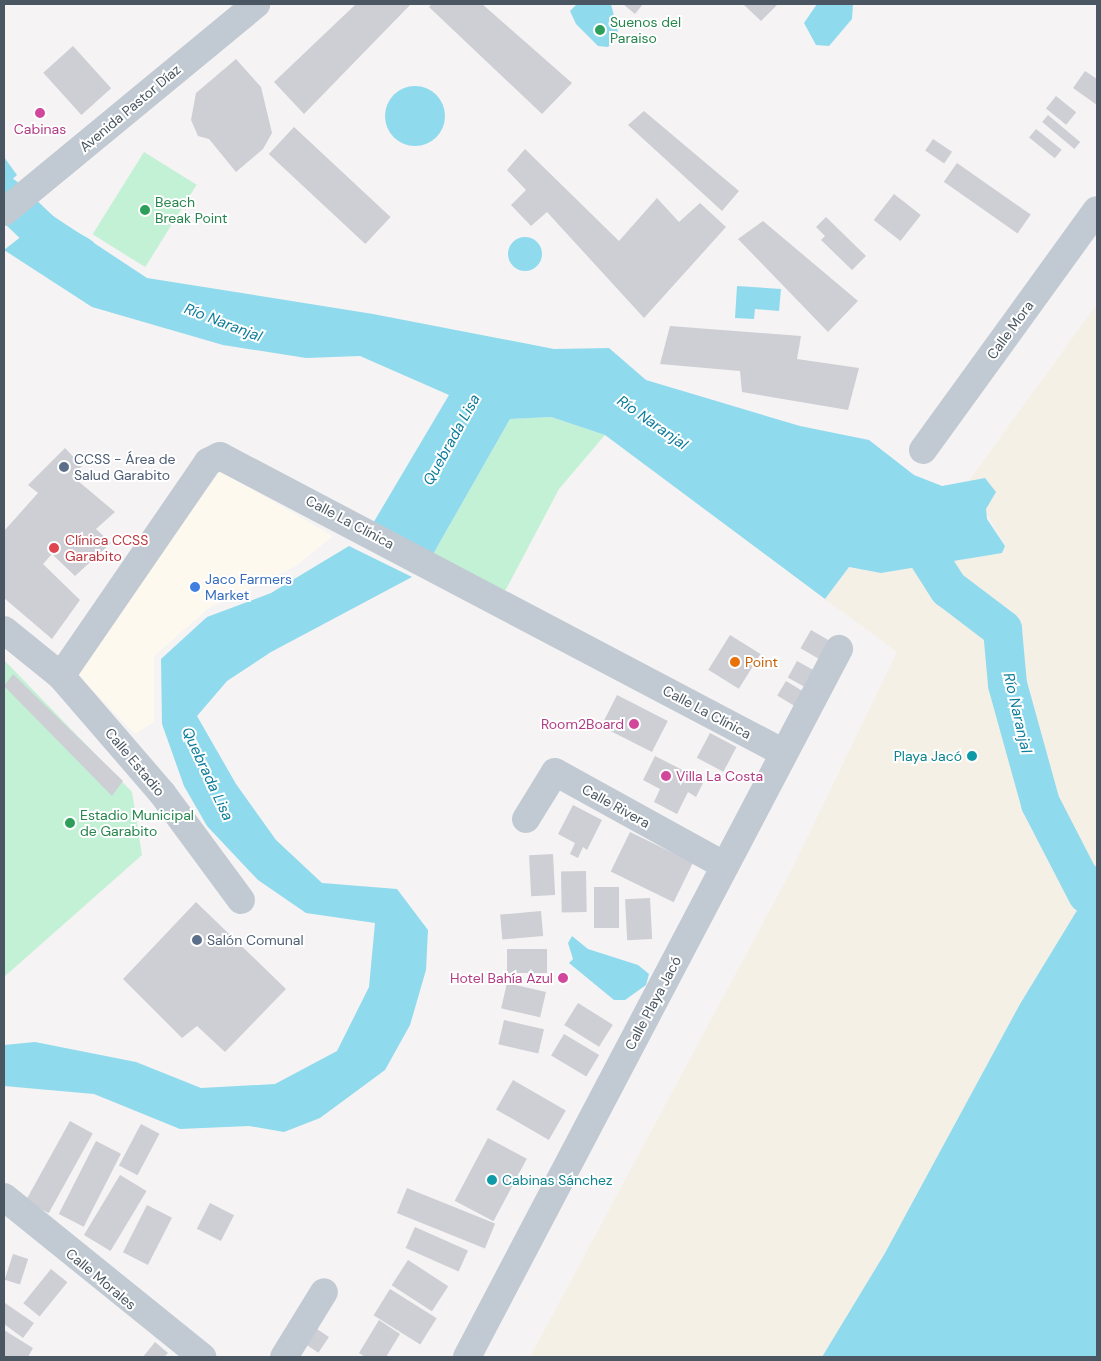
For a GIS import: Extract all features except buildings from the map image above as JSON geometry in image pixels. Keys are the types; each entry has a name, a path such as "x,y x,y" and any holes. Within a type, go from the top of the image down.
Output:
{"street":[{"name":"Avenida Pastor Díaz","path":"4,212 256,4"},
{"name":"Calle Mora","path":"923,450 1097,210"},
{"name":"Calle La Clínica","path":"61,676 214,458 228,458 784,753"},
{"path":"4,630 61,676"},
{"name":"Calle Playa Jacó","path":"468,1357 839,649"},
{"name":"Calle Estadio","path":"61,676 162,793 241,900"},
{"name":"Calle Rivera","path":"526,818 556,772 725,866"},
{"name":"Calle Morales","path":"4,1197 173,1349 202,1357"},
{"path":"284,1357 324,1292"}],"shaded area":[{"name":"Jaco Farmers Market","path":"220,471 333,536 296,566 209,608 154,656 154,722 135,734 76,673"}],"green space":[{"name":"Beach Break Point","path":"144,152 197,185 145,267 93,234"},
{"path":"551,417 605,435 559,489 504,593 432,556 510,419"},
{"name":"Estadio Municipal de Garabito","path":"4,660 132,792 142,855 4,977"}],"sand":[{"name":"Playa Jacó","path":"1097,304 1097,861 1087,894 1020,1004 885,1253 822,1357 530,1357 793,867 897,652 825,599 849,567 881,573 1002,553 1005,545 968,482"}],"water":[{"name":"Suenos del Paraiso","path":"577,4 611,4 619,36 608,47 598,46 576,24 570,11"},
{"path":"817,4 853,4 852,19 829,46 816,45 804,23"},
{"path":"415,86 431,91 436,95 440,100 445,116 440,132 436,137 431,141 415,146 399,141 394,137 390,132 385,116 390,100 394,95 399,91"},
{"path":"4,157 17,175 4,187"},
{"name":"Quebrada Lisa","path":"50,214 147,278 373,314 554,349 609,348 646,380 800,426 869,440 914,475 942,486 985,478 996,492 986,509 987,519 1005,546 1002,553 881,573 849,567 825,599 605,435 551,417 510,419 432,556 372,525 449,395 360,356 306,358 223,345 92,307 4,250"},
{"path":"525,237 532,238 537,242 541,247 541,261 537,266 532,270 525,271 518,270 513,266 509,261 508,254 509,247 513,242 518,238"},
{"path":"737,286 781,289 779,311 755,309 754,319 735,318"},
{"name":"Quebrada Lisa","path":"349,546 412,577 271,652 227,681 197,716 236,784 276,840 322,883 397,889 428,930 426,970 410,1025 385,1070 320,1118 284,1132 249,1126 180,1129 94,1094 4,1086 4,1045 35,1042 136,1062 201,1088 275,1084 337,1051 369,987 375,923 306,913 258,880 207,826 184,786 162,724 161,659 207,617 271,593"},
{"path":"1097,861 1097,1357 822,1357 885,1253 1020,1004 1087,894"},
{"path":"572,936 588,949 638,965 649,974 646,985 625,1000 614,1000 569,963 573,959 568,943"}],"waterway":[{"name":"Río Naranjal","path":"4,196 48,238 79,255"},
{"name":"Río Naranjal","path":"904,519 948,588 1002,629 1007,684 1040,803 1087,894"}],"place":[{"name":"Suenos del Paraiso","path":"600,30"},
{"name":"Cabinas","path":"40,113"},
{"name":"Beach Break Point","path":"145,210"},
{"name":"CCSS - Área de Salud Garabito","path":"64,467"},
{"name":"Clínica CCSS Garabito","path":"54,548"},
{"name":"Jaco Farmers Market","path":"195,587"},
{"name":"Point","path":"735,662"},
{"name":"Room2Board","path":"634,724"},
{"name":"Playa Jacó","path":"972,756"},
{"name":"Villa La Costa","path":"666,776"},
{"name":"Estadio Municipal de Garabito","path":"70,823"},
{"name":"Salón Comunal","path":"197,940"},
{"name":"Hotel Bahía Azul","path":"563,978"},
{"name":"Cabinas Sánchez","path":"492,1180"}]}
